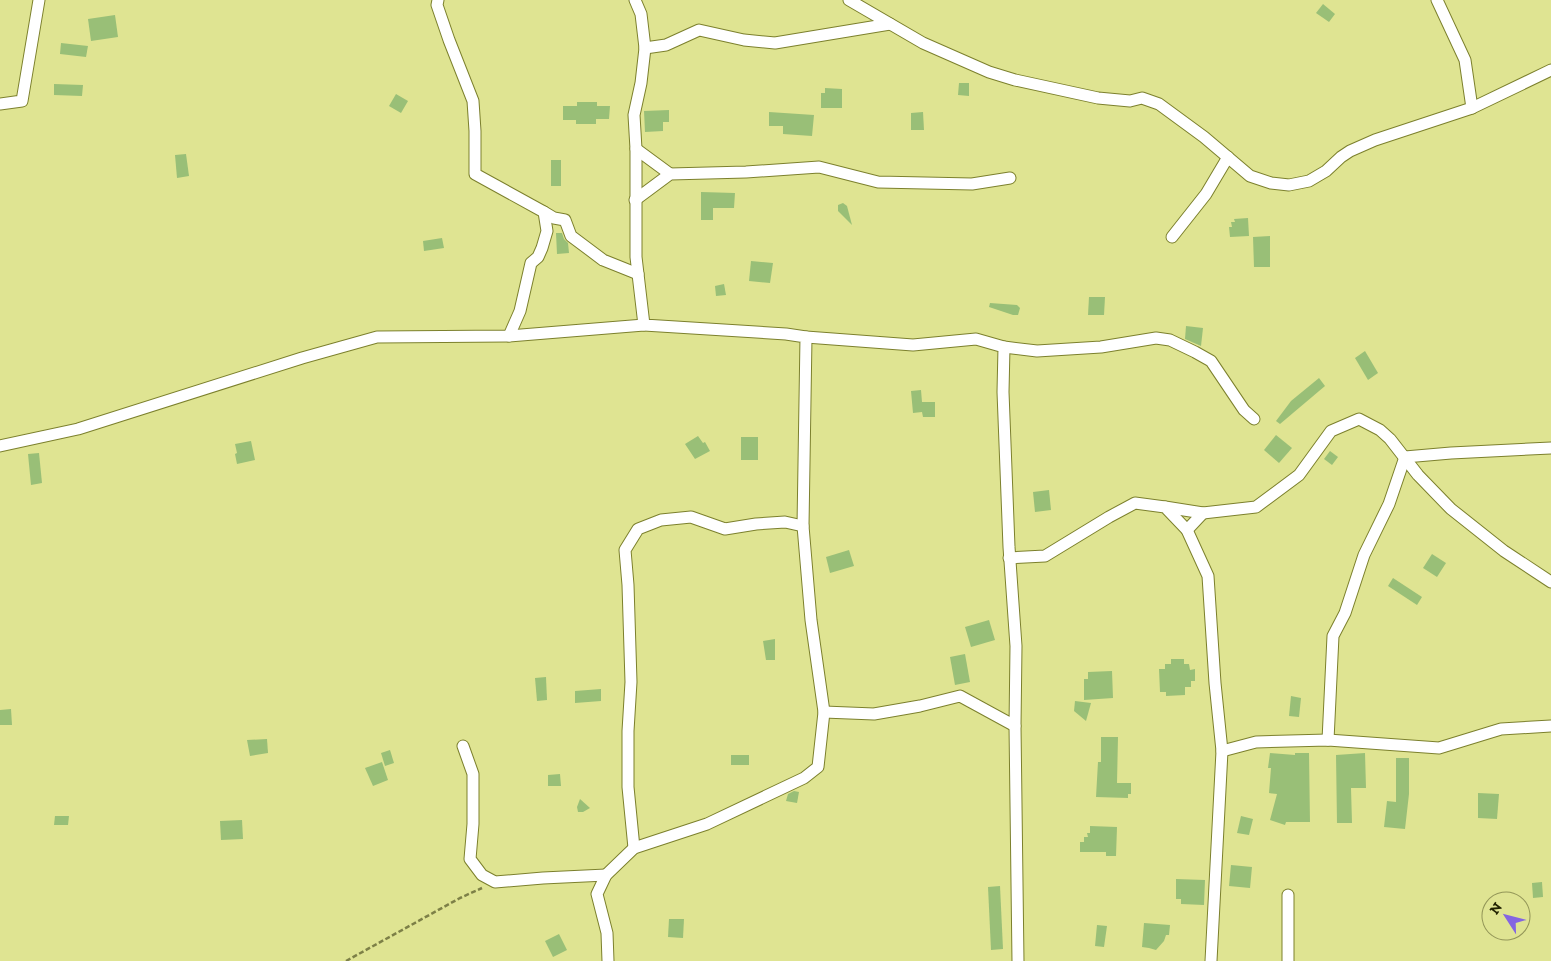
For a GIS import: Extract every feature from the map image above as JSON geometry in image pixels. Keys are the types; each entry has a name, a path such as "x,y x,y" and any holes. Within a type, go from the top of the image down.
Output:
{"street":[{"path":"0,104 22,101 39,0"},
{"path":"438,0 437,5 449,40 473,101 475,174 554,218 565,220 571,236 603,260 638,274"},
{"path":"635,0 641,14 645,48 634,115 636,149 636,257 644,325"},
{"path":"849,0 923,43 989,72 1014,80 1098,98 1130,101 1142,98 1160,104 1204,137 1250,176 1271,183 1289,185 1309,181 1326,171 1340,157 1375,140 1472,108 1551,70"},
{"path":"1437,0 1465,60 1472,108"},
{"path":"645,48 666,45 699,30 744,40 775,43 890,24"},
{"path":"636,149 670,174"},
{"path":"1172,237 1206,194 1228,157"},
{"path":"635,200 670,174 746,172 819,167 878,182 972,184 1010,178"},
{"path":"509,336 520,311 531,263 538,257 545,240 547,231 544,212"},
{"path":"0,446 78,429 302,358 376,337 509,336 644,325 786,334 913,345 976,339 1004,347 1037,350 1101,347 1156,338 1170,340 1211,361 1244,410 1254,418"},
{"path":"608,961 607,933 597,894 606,875 634,848 707,824 804,778 818,767 824,712 812,620 803,526 806,337"},
{"path":"1004,347 1010,558 1016,646 1015,726 1018,961"},
{"path":"1010,558 1045,556 1135,503 1203,513 1256,507 1299,475 1331,430 1359,418 1380,430 1390,439 1418,475 1451,509 1504,551 1551,582"},
{"path":"1405,457 1551,448"},
{"path":"1328,740 1333,636 1345,613 1364,555 1390,504 1405,457"},
{"path":"1165,507 1187,530 1208,576 1215,683 1222,751 1211,961"},
{"path":"1187,530 1203,513"},
{"path":"634,848 628,787 628,731 631,682 625,550 638,529 661,520 691,517 724,529 785,522 803,526"},
{"path":"824,712 874,714 920,706 960,696 1015,726"},
{"path":"1222,751 1256,742 1328,740 1439,748 1501,729 1551,726"},
{"path":"463,746 473,774 473,824 470,858 482,876 495,882 606,875"},
{"path":"1288,895 1288,961"}],"path":[{"path":"346,961 460,898 495,882"}],"building":[{"path":"1323,4 1335,14 1329,22 1316,13"},
{"path":"115,15 118,37 91,41 88,19"},
{"path":"61,43 88,46 86,57 60,54"},
{"path":"959,83 969,83 969,96 958,95"},
{"path":"54,84 83,85 82,96 54,95"},
{"path":"825,88 842,89 842,108 821,108 821,93 825,93"},
{"path":"396,94 408,101 401,113 389,106"},
{"path":"577,102 597,102 597,106 610,106 609,119 596,119 596,124 576,124 576,120 563,120 563,106 577,106"},
{"path":"669,110 669,122 663,122 663,131 645,132 644,111"},
{"path":"769,112 814,115 812,136 783,134 783,126 769,126"},
{"path":"923,112 924,130 911,130 911,113"},
{"path":"186,154 189,176 177,178 175,155"},
{"path":"551,160 561,160 561,186 551,186"},
{"path":"701,192 735,193 734,208 713,208 713,220 701,220"},
{"path":"843,203 847,206 852,225 838,211 838,205"},
{"path":"1248,218 1249,236 1230,237 1229,227 1232,227 1231,222 1235,222 1234,219"},
{"path":"556,233 562,233 568,243 569,253 557,254"},
{"path":"1270,236 1270,267 1254,267 1253,237"},
{"path":"442,238 444,248 424,251 423,241"},
{"path":"751,261 773,263 770,283 749,281"},
{"path":"724,284 726,295 716,296 715,286"},
{"path":"1089,297 1105,297 1104,315 1088,315"},
{"path":"990,303 1017,305 1020,308 1018,315 989,307"},
{"path":"1186,326 1203,328 1201,346 1185,339"},
{"path":"1365,351 1378,373 1368,380 1355,358"},
{"path":"1319,378 1325,386 1280,424 1276,421 1291,401"},
{"path":"921,390 922,402 935,402 935,417 923,417 922,412 913,413 911,391"},
{"path":"1276,435 1292,448 1279,463 1264,450"},
{"path":"698,436 703,443 705,442 710,451 695,459 685,444"},
{"path":"741,437 758,437 758,460 741,460"},
{"path":"251,441 255,460 237,464 235,444"},
{"path":"1330,451 1338,457 1332,465 1324,459"},
{"path":"39,453 42,483 31,485 28,454"},
{"path":"1049,490 1051,510 1035,512 1033,492"},
{"path":"849,550 854,566 830,573 826,557"},
{"path":"1432,554 1446,563 1437,577 1423,568"},
{"path":"1393,578 1422,597 1417,605 1388,586"},
{"path":"989,620 995,640 971,647 965,627"},
{"path":"775,639 775,660 766,660 763,641"},
{"path":"965,654 970,682 955,685 950,657"},
{"path":"1171,659 1184,659 1184,664 1189,664 1190,670 1195,669 1195,681 1191,681 1191,687 1185,687 1185,695 1166,696 1166,692 1160,692 1159,669 1165,669 1165,664 1171,664"},
{"path":"1112,671 1113,698 1084,700 1084,679 1088,679 1088,672"},
{"path":"546,677 547,700 537,701 535,678"},
{"path":"601,689 601,701 575,703 575,691"},
{"path":"1291,696 1301,698 1299,717 1289,716"},
{"path":"1075,701 1091,703 1086,721 1074,711"},
{"path":"11,709 12,725 0,725 0,710"},
{"path":"1101,737 1118,737 1117,783 1131,783 1131,794 1128,794 1128,798 1096,797 1098,762 1101,762"},
{"path":"267,739 268,753 250,756 247,740"},
{"path":"390,750 394,763 385,766 381,753"},
{"path":"1270,753 1295,755 1295,753 1309,753 1310,822 1286,822 1285,825 1270,820 1277,794 1269,793 1271,768 1268,768"},
{"path":"1365,753 1366,788 1351,788 1352,823 1337,823 1336,755"},
{"path":"731,755 749,755 749,765 731,765"},
{"path":"1396,758 1409,758 1409,794 1405,829 1384,827 1387,801 1396,802"},
{"path":"382,762 388,780 373,786 365,768"},
{"path":"560,774 561,786 548,786 548,775"},
{"path":"794,791 799,792 797,803 786,801 788,794"},
{"path":"1478,793 1499,794 1497,819 1478,818"},
{"path":"580,799 590,808 583,812 578,812 577,807"},
{"path":"55,816 69,816 68,825 54,825"},
{"path":"1241,816 1253,819 1249,835 1237,833"},
{"path":"242,820 243,839 221,840 220,821"},
{"path":"1090,826 1117,827 1116,856 1106,856 1106,852 1080,852 1080,842 1084,842 1084,837 1088,837 1087,833 1090,833"},
{"path":"1231,865 1252,867 1250,888 1229,886"},
{"path":"1176,879 1205,880 1204,905 1181,904 1181,899 1176,899"},
{"path":"1542,882 1543,897 1533,898 1532,883"},
{"path":"1000,886 1003,949 991,950 988,887"},
{"path":"669,919 684,919 683,938 668,937"},
{"path":"1144,923 1170,925 1169,935 1166,935 1164,941 1156,950 1142,947"},
{"path":"1097,925 1107,926 1104,947 1095,946"},
{"path":"559,934 567,950 553,957 545,941"}]}
